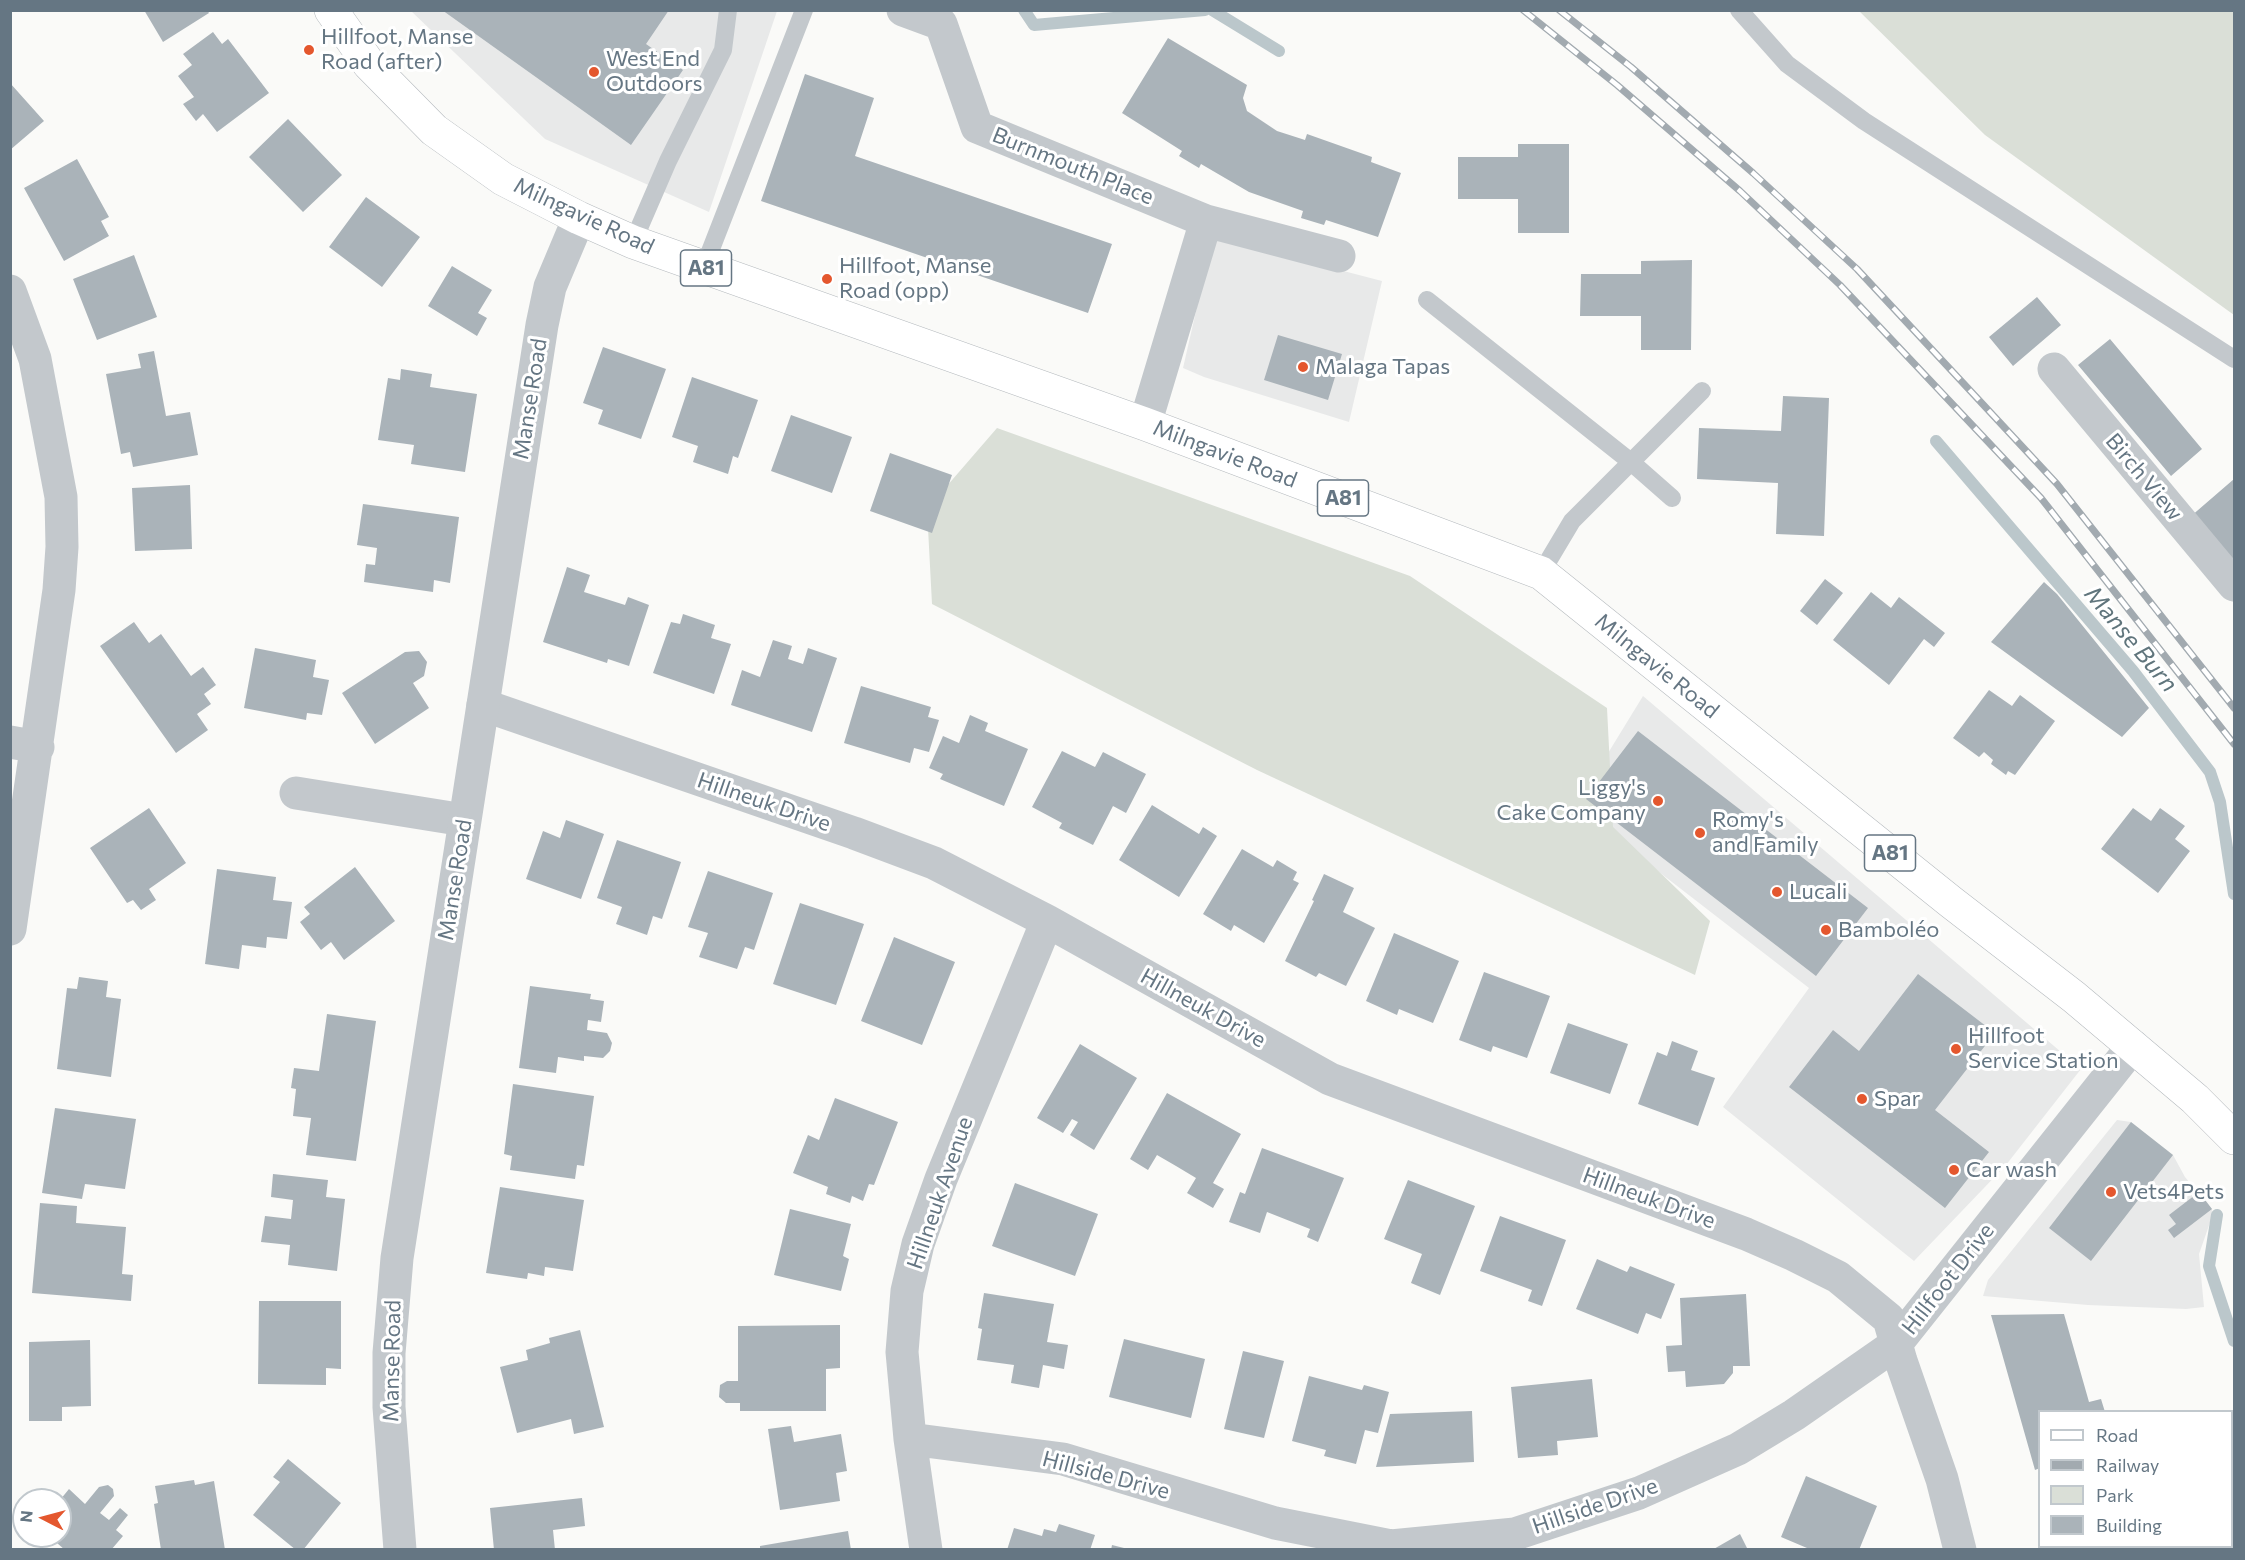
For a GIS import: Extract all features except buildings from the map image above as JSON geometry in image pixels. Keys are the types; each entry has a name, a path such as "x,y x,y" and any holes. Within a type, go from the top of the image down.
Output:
{"main road":[{"name":"Milngavie Road","path":"331,10 369,64 434,130 503,179 579,218 633,242 1145,424 1541,573 1932,887 2074,997 2195,1099 2235,1138"}],"street":[{"name":"Burnmouth Place","path":"903,10 941,24 977,127 1206,221 1339,256"},
{"name":"Manse Road","path":"400,1550 388,1407 389,1353 397,1257 542,326 550,287 579,218"},
{"path":"1145,424 1206,221"},
{"path":"10,291 35,359 61,497 59,590 24,745 10,929"},
{"name":"Birch View","path":"2054,369 2235,585"},
{"name":"Hillneuk Drive","path":"483,705 854,832 934,863 1047,921 1330,1079 1794,1254 1838,1277 1889,1319 1896,1344"},
{"path":"296,793 464,820"},
{"name":"Hillneuk Avenue","path":"926,1550 910,1438 902,1353 907,1291 918,1244 941,1179 1047,921"},
{"name":"Hillfoot Drive","path":"1960,1550 1942,1479 1896,1344 2133,1046"},
{"name":"Hillside Drive","path":"910,1438 1063,1459 1275,1523 1390,1548 1515,1534 1639,1493 1737,1449 1756,1438 1794,1415 1896,1344"}],"lane":[{"path":"633,242 668,161 723,50 728,10"},
{"path":"704,267 804,10"},
{"path":"1740,10 1787,64 1864,121 2235,359"},
{"path":"1428,300 1631,462 1672,498"},
{"path":"1541,573 1572,521 1702,391"}],"shaded area":[{"path":"411,11 777,11 709,212 545,139"},
{"path":"1213,237 1382,281 1349,422 1204,377 1183,368"},
{"path":"1643,696 2081,1069 2006,1165 1914,1261 1723,1107 1809,988 1575,807"},
{"path":"2117,1120 2131,1122 2173,1155 2185,1177 2212,1209 2213,1214 2199,1254 2204,1307 2186,1309 2088,1305 1983,1296 1988,1280"}],"green space":[{"path":"1859,11 2234,11 2234,315 1985,135"},
{"path":"997,428 1410,576 1607,708 1613,827 1710,921 1695,975 1257,770 932,604 927,509"}],"waterway":[{"name":"Manse Burn","path":"1024,10 1034,25 1205,10"},
{"name":"Manse Burn","path":"1212,10 1279,51"},
{"name":"Manse Burn","path":"1936,441 2133,671 2210,772 2220,802 2234,894"},
{"name":"Manse Burn","path":"2217,1215 2209,1266 2234,1341"}],"railway":[{"path":"1523,10 1617,85 1740,191 1840,285 2041,498 2234,744"},
{"path":"1559,10 1631,67 1753,173 1857,269 2057,484 2234,708"}],"place":[{"name":"Hillfoot, Manse Road (after)","path":"309,50"},
{"name":"West End Outdoors","path":"594,72"},
{"name":"Hillfoot, Manse Road (opp)","path":"827,279"},
{"name":"Malaga Tapas","path":"1303,367"},
{"name":"Liggy's Cake Company","path":"1658,801"},
{"name":"Romy's and Family","path":"1700,833"},
{"name":"Lucali","path":"1777,892"},
{"name":"Bamboléo","path":"1826,930"},
{"name":"Hillfoot Service Station","path":"1956,1049"},
{"name":"Spar","path":"1862,1099"},
{"name":"Car wash","path":"1954,1170"},
{"name":"Vets4Pets","path":"2111,1192"}]}
